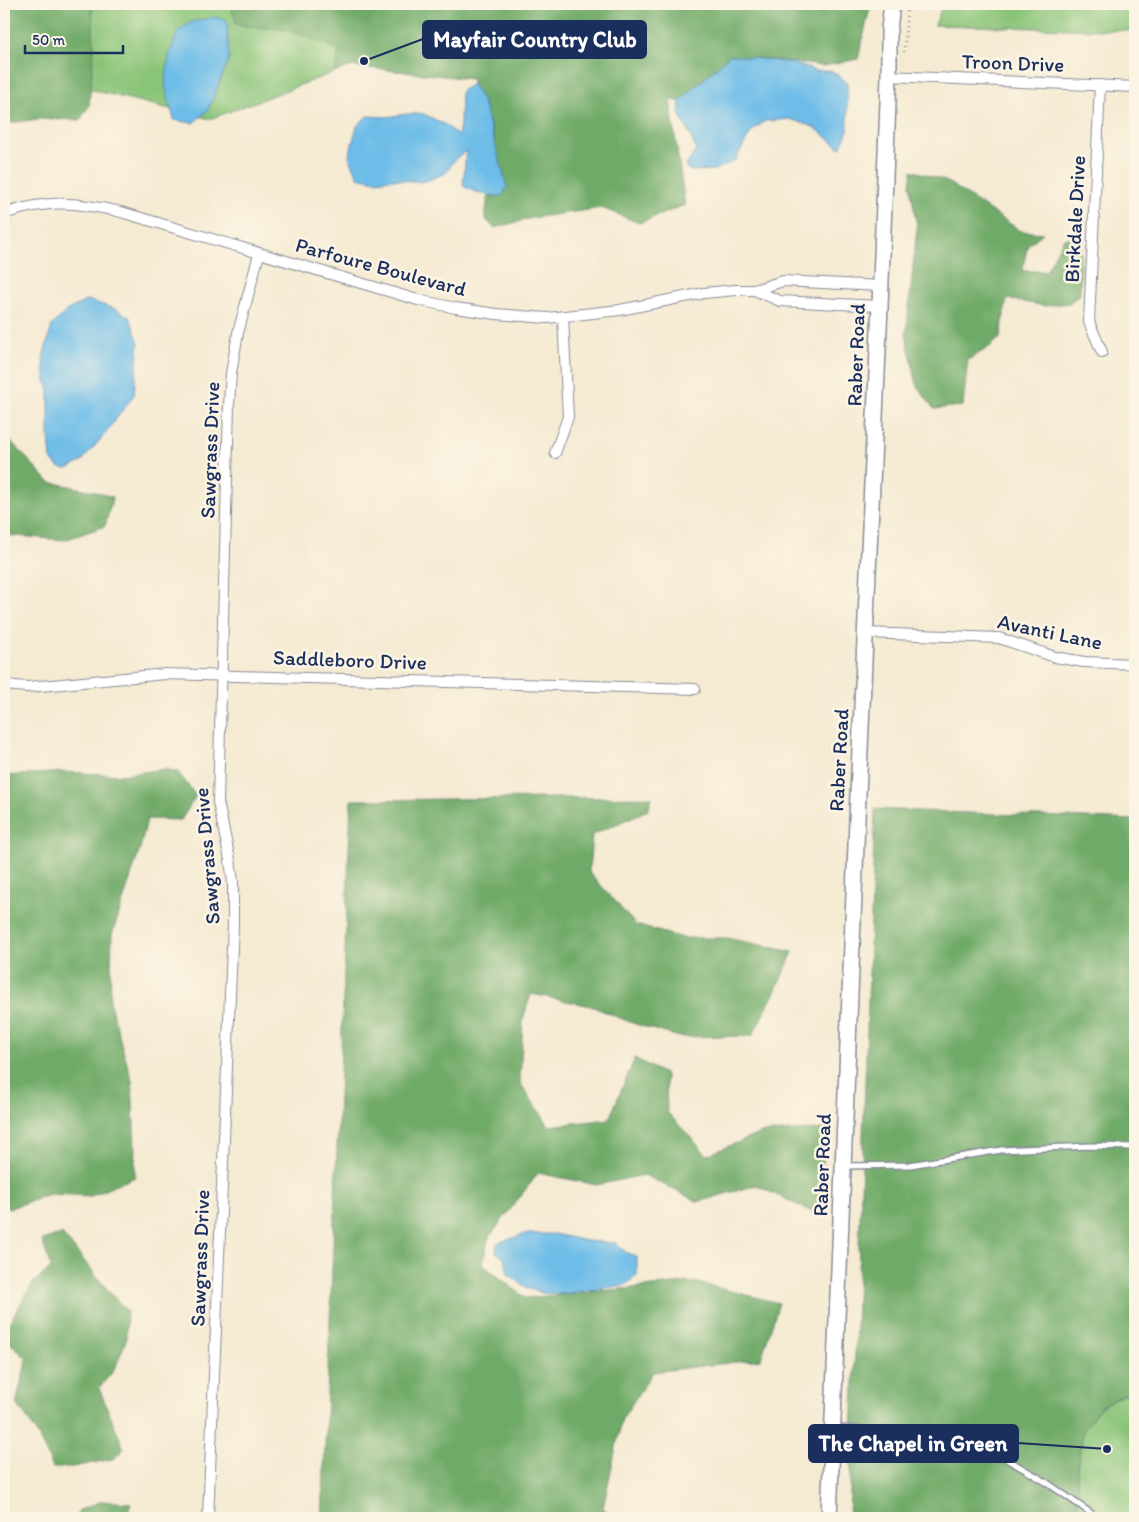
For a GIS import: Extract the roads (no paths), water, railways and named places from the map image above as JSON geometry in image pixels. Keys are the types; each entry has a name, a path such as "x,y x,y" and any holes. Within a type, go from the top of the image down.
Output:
{"street":[{"name":"Raber Road","path":"829,1518 880,306 896,76 890,29 892,4"},
{"name":"Troon Drive","path":"896,76 1135,87"},
{"name":"Birkdale Drive","path":"1100,85 1089,322 1102,352"},
{"name":"Parfoure Boulevard","path":"4,214 43,204 86,204 121,212 418,300 496,314 547,318 563,317 620,310 704,293 754,290 783,281 881,286"},
{"name":"Sawgrass Drive","path":"208,1518 233,924 233,882 218,802 228,406 238,333 259,254"},
{"name":"Parfoure Boulevard","path":"754,290 780,301 880,306"},
{"path":"555,454 568,416 563,317"},
{"name":"Avanti Lane","path":"866,633 999,638 1055,657 1084,662 1135,664"},
{"name":"Saddleboro Drive","path":"4,685 27,687 52,686 165,674 695,689"}],"lane":[{"path":"843,1166 910,1165 1001,1150 1090,1146 1135,1147"},
{"path":"832,1428 937,1433 980,1441 1046,1482 1098,1518"}],"water":[{"path":"214,17 227,20 229,59 208,110 193,123 174,120 165,85 169,56 178,31 192,22"},
{"path":"730,55 792,63 816,71 832,71 847,82 848,130 840,148 814,127 790,119 765,121 751,132 735,161 714,170 692,171 685,167 696,150 679,114 680,101"},
{"path":"472,84 483,102 507,187 502,196 482,194 463,186 466,151 455,159 446,173 423,182 391,179 375,181 358,177 349,156 357,126 367,116 387,117 424,114 446,125 458,136 461,91"},
{"path":"88,300 118,310 130,318 139,343 134,395 81,462 67,469 58,467 51,459 49,391 43,358 52,325 67,310"},
{"path":"525,1234 554,1234 587,1241 615,1243 627,1253 637,1257 637,1276 625,1285 563,1294 542,1293 527,1288 508,1274 505,1259 496,1252 497,1243"}],"place":[{"name":"Mayfair Country Club","path":"364,61"},
{"name":"The Chapel in Green","path":"1107,1449"}]}
